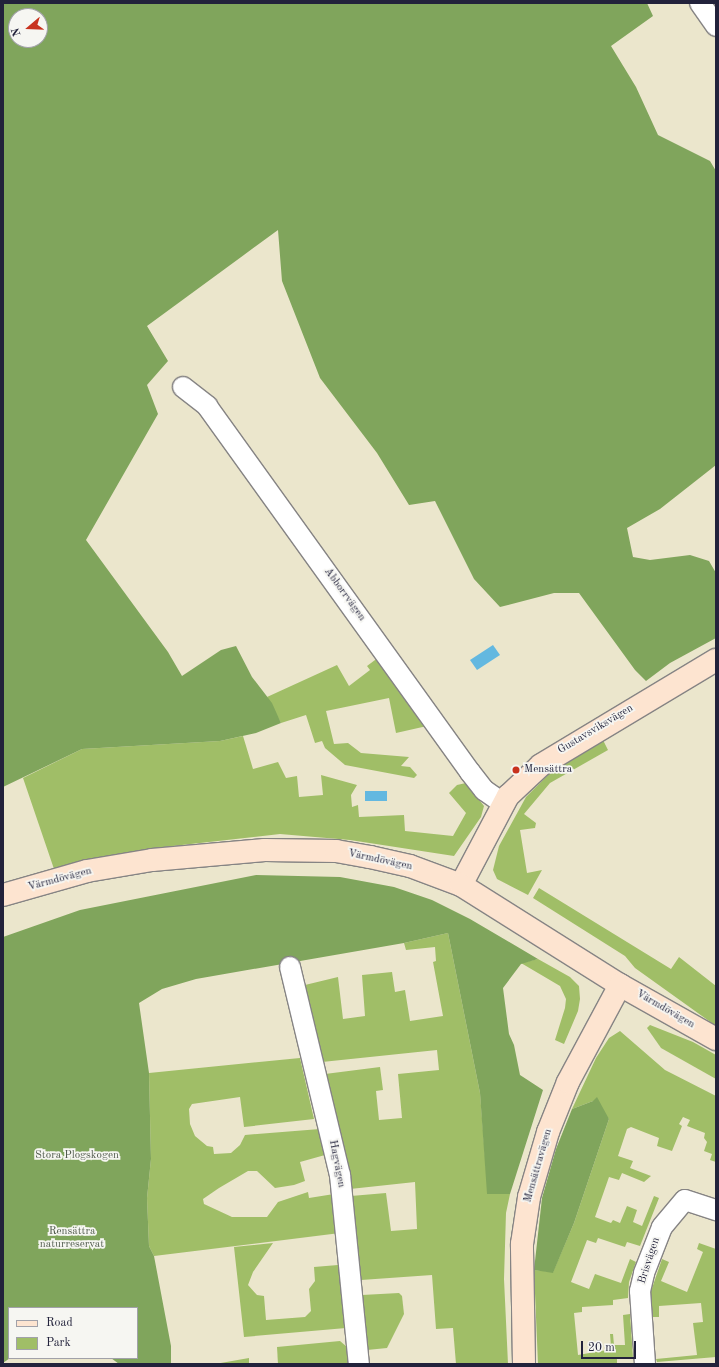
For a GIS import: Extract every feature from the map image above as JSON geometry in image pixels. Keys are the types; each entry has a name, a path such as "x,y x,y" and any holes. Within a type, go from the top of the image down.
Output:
{"main road":[{"name":"Gustavsviksvägen","path":"461,886 504,804 518,785 555,755 716,660"},
{"name":"Värmdövägen","path":"3,896 88,871 152,860 265,850 336,851 370,857 410,866 461,886 620,984 716,1040"},
{"name":"Mensättravägen","path":"524,1364 522,1244 529,1197 548,1132 568,1082 620,984"}],"street":[{"path":"700,3 716,26"},
{"name":"Abborrvägen","path":"183,387 207,406 475,778 484,790 504,804"},
{"name":"Hagvägen","path":"290,967 340,1175 359,1364"},
{"name":"Brisvägen","path":"645,1364 640,1291 644,1273 662,1227 685,1200 716,1210"}],"green space":[{"path":"3,3 647,3 653,16 611,46 636,87 658,135 710,161 716,171 716,465 660,509 627,528 633,557 650,560 690,555 709,561 716,573 716,638 670,663 646,681 635,670 579,593 554,593 500,607 474,579 435,501 409,505 377,453 320,378 282,281 278,230 147,326 168,361 147,385 158,414 86,540 168,652 182,676 221,650 236,646 252,677 272,703 281,723 256,733 220,741 82,749 3,787"},
{"path":"379,657 427,726 396,733 389,698 326,711 334,744 348,743 361,753 409,757 401,766 410,767 417,775 414,778 345,765 325,748 322,741 315,743 306,715 281,723 267,697 337,665 349,686 370,670 367,666"},
{"path":"243,736 253,769 278,762 286,778 297,776 299,797 323,795 321,775 357,785 351,795 352,807 358,805 359,817 404,815 405,831 453,836 466,813 449,793 457,785 466,783 484,806 481,817 454,856 350,840 280,834 164,847 54,869 23,778 82,749 220,741"},
{"path":"603,740 608,750 550,783 524,814 536,823 535,828 520,830 527,873 542,870 528,895 497,879 493,870 499,846 526,797 552,771"},
{"name":"Stora Plogskogen","path":"256,875 340,877 394,887 432,900 470,919 538,959 521,964 503,988 509,1034 514,1045 520,1075 543,1090 510,1194 487,1194 480,1093 448,933 404,943 196,979 162,989 139,1003 149,1073 151,1159 147,1198 149,1246 154,1256 171,1346 171,1364 119,1364 112,1359 138,1359 138,1307 8,1307 9,1359 3,1363 3,937 80,910"},
{"path":"539,888 671,969 679,957 716,986 716,1026 635,968 625,956 533,898"},
{"path":"448,933 480,1093 488,1194 510,1194 506,1213 504,1279 508,1364 456,1364 453,1328 436,1329 432,1275 361,1280 351,1196 386,1193 391,1231 417,1229 415,1182 350,1189 325,1074 380,1067 383,1090 376,1091 379,1120 402,1118 398,1074 439,1070 437,1050 322,1062 305,985 338,977 343,1019 365,1016 362,975 392,972 395,992 405,990 410,1021 443,1016 433,962 436,961 435,947 406,950 404,943"},
{"path":"538,959 570,977 579,986 580,999 578,1011 564,1044 555,1040 565,1008 566,999 560,986 521,963"},
{"path":"650,1025 693,1042 716,1055 716,1079 661,1048 647,1028"},
{"path":"620,1031 665,1070 716,1096 716,1162 710,1160 712,1154 704,1151 707,1142 704,1138 705,1133 687,1126 690,1120 683,1117 679,1124 682,1126 672,1151 657,1146 659,1138 631,1127 627,1129 618,1156 633,1161 630,1168 651,1176 644,1182 622,1173 619,1180 609,1177 595,1217 611,1223 613,1220 620,1223 627,1206 637,1210 633,1222 642,1226 654,1196 659,1198 640,1246 627,1242 625,1247 598,1238 596,1243 587,1240 571,1282 589,1289 595,1274 621,1283 630,1259 636,1262 629,1282 628,1298 613,1300 613,1305 582,1307 582,1312 574,1313 578,1355 607,1350 611,1346 610,1334 613,1334 614,1345 625,1345 623,1315 630,1314 633,1358 617,1359 617,1364 538,1364 534,1270 553,1272 574,1223 609,1119 593,1101 572,1109 596,1058 609,1038"},
{"path":"300,1058 314,1119 244,1127 240,1097 192,1104 189,1109 190,1124 195,1136 207,1146 213,1147 214,1154 231,1153 240,1145 245,1135 320,1129 325,1155 300,1162 305,1181 294,1185 275,1188 257,1171 248,1171 203,1199 204,1204 232,1217 267,1217 278,1202 308,1192 309,1198 334,1194 340,1233 154,1256 149,1246 147,1198 151,1159 149,1073"},
{"path":"597,1097 609,1119 574,1223 553,1273 534,1270 542,1198 556,1149 572,1109 593,1101"},
{"path":"273,1243 253,1272 248,1285 257,1295 264,1296 266,1320 305,1317 311,1311 309,1289 315,1281 314,1267 338,1265 343,1267 346,1328 244,1337 234,1247"},
{"path":"699,1243 716,1249 716,1357 657,1362 656,1359 697,1355 693,1323 703,1322 701,1303 659,1306 659,1317 653,1317 650,1294 662,1259 669,1262 661,1281 687,1292 703,1252 697,1249"},
{"path":"399,1293 402,1296 404,1314 387,1348 367,1350 362,1295"},
{"path":"340,1341 347,1347 348,1364 278,1364 277,1347"},
{"path":"249,1358 249,1364 215,1364"}],"water":[{"path":"493,645 500,655 477,670 470,660"},
{"path":"365,791 387,791 387,801 365,801"}],"place":[{"name":"Mensättra","path":"516,770"}],"park label":[{"name":"Rensättra naturreservat","path":"72,1239"}]}
